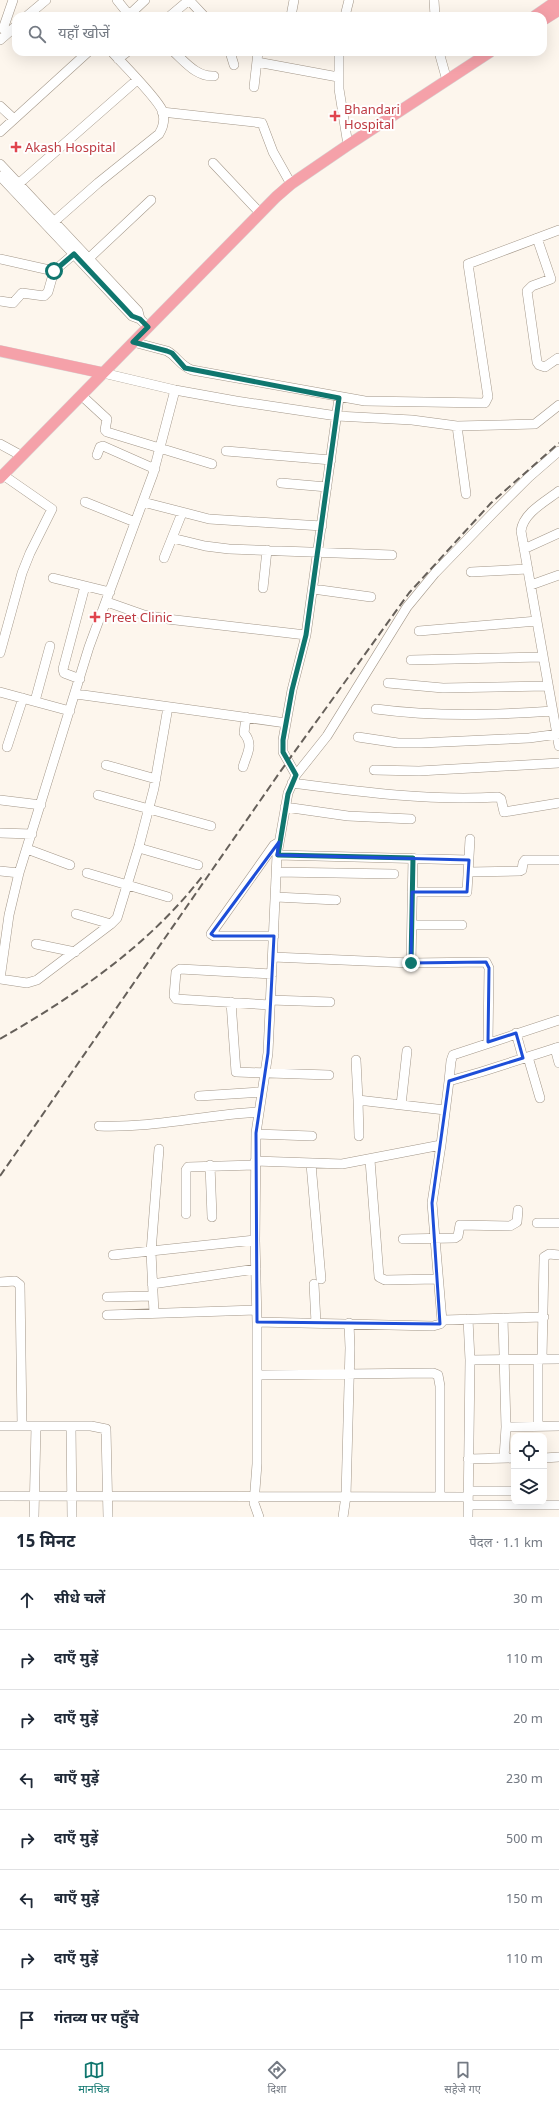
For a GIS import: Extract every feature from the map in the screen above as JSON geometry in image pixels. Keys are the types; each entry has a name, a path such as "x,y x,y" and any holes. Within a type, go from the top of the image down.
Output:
{"main road":[{"path":"542,12 556,4"},
{"path":"547,15 556,4"},
{"path":"2,477 260,213 292,184 348,145 484,56"},
{"path":"0,352 103,373"}],"street":[{"path":"0,40 7,28 13,0"},
{"path":"32,12 46,0"},
{"path":"117,0 126,12"},
{"path":"131,12 145,0"},
{"path":"175,12 189,0 200,12"},
{"path":"292,12 294,0"},
{"path":"346,12 349,0"},
{"path":"434,0 435,12"},
{"path":"0,132 84,56"},
{"path":"51,225 159,134 164,123 162,112 158,103 116,56"},
{"path":"178,56 196,72 207,76 214,76"},
{"path":"231,56 234,65"},
{"path":"254,87 258,56"},
{"path":"339,56 338,77 348,145"},
{"path":"440,56 446,77"},
{"path":"257,62 338,77"},
{"path":"15,187 137,80"},
{"path":"0,106 14,119"},
{"path":"162,112 259,121 264,126 273,152 292,184"},
{"path":"213,163 260,213"},
{"path":"0,164 15,187"},
{"path":"0,176 15,187 85,261 138,311 140,319 148,327"},
{"path":"85,261 151,200"},
{"path":"51,225 74,254 85,261"},
{"path":"133,342 172,353 181,365 192,370 339,398 394,402 483,404 487,402 488,397 468,264 559,230"},
{"path":"537,238 555,278 529,288 527,293 537,362 542,367 545,367 559,358"},
{"path":"0,301 14,303 22,293 44,296 48,292 54,271 74,254"},
{"path":"0,259 54,271"},
{"path":"103,373 175,390 337,416 412,420 457,426 535,424 559,405"},
{"path":"168,707 156,779 139,848 120,913 111,924 33,982 0,979 5,915 76,694 89,647 107,602 154,469 175,390"},
{"path":"81,395 107,419 105,430 107,432 212,464"},
{"path":"294,779 283,752 286,723 306,635 339,398"},
{"path":"457,426 466,494"},
{"path":"0,444 22,456"},
{"path":"97,455 100,447 103,446 154,469"},
{"path":"226,451 331,460"},
{"path":"259,1517 256,1511 254,1497 257,1464 257,1322 255,1240 256,1134 270,1034 270,1002 278,855 285,807 294,779 326,736 407,606 435,573 493,513 529,477 559,451"},
{"path":"0,653 23,570 52,509 2,477"},
{"path":"281,483 327,487"},
{"path":"559,491 528,516 522,524 524,549 547,686 554,706 559,746"},
{"path":"85,502 135,522"},
{"path":"143,502 209,519 322,526"},
{"path":"164,558 182,513"},
{"path":"524,549 559,533"},
{"path":"172,538 205,546 267,550 318,550 392,555"},
{"path":"263,588 267,550"},
{"path":"471,572 528,569"},
{"path":"531,585 559,575"},
{"path":"53,578 110,592"},
{"path":"80,679 64,673 63,669 86,586"},
{"path":"313,589 371,597"},
{"path":"107,602 144,615 167,619 306,635"},
{"path":"419,631 537,621"},
{"path":"35,701 50,646"},
{"path":"411,660 542,657"},
{"path":"388,683 412,687 443,688 547,686"},
{"path":"0,692 70,711"},
{"path":"76,694 286,723"},
{"path":"8,747 23,698"},
{"path":"376,710 432,715 489,715 554,706"},
{"path":"243,767 250,743 249,738 244,733 246,717"},
{"path":"358,737 398,743 421,743 529,738 558,734"},
{"path":"374,770 419,770 559,762"},
{"path":"106,764 156,779"},
{"path":"294,779 398,796 441,798 498,797 501,799 504,812 559,803"},
{"path":"98,794 211,826"},
{"path":"0,800 41,805"},
{"path":"285,807 348,816 411,819"},
{"path":"0,833 32,834"},
{"path":"412,892 467,892 470,838"},
{"path":"274,936 214,936 211,934 274,845 279,842"},
{"path":"139,848 198,864"},
{"path":"27,849 70,865"},
{"path":"278,855 469,860"},
{"path":"411,963 413,858"},
{"path":"469,872 520,871 522,870 524,860 559,860"},
{"path":"0,871 19,873"},
{"path":"277,872 394,874"},
{"path":"87,873 168,897"},
{"path":"276,896 336,900"},
{"path":"76,914 111,924"},
{"path":"412,925 462,925"},
{"path":"36,944 75,952"},
{"path":"273,957 411,963 486,962 489,968 488,1042"},
{"path":"272,974 180,969 176,971 174,996 176,999 231,1002 330,1002"},
{"path":"231,1002 236,1072 329,1075"},
{"path":"442,1321 432,1203 441,1145 451,1060 453,1055 488,1042 559,1020"},
{"path":"516,1033 540,1098"},
{"path":"449,1080 526,1058 557,1047 559,1063"},
{"path":"401,1105 407,1051"},
{"path":"356,1060 359,1136"},
{"path":"199,1096 262,1092"},
{"path":"358,1100 445,1110"},
{"path":"99,1126 157,1125 219,1115 258,1112"},
{"path":"256,1134 312,1136"},
{"path":"186,1214 187,1168 191,1166 255,1163 342,1164 370,1160 441,1145"},
{"path":"154,1313 151,1252 159,1149"},
{"path":"370,1160 379,1277 385,1280 438,1279"},
{"path":"311,1164 318,1282 316,1323"},
{"path":"210,1165 212,1217"},
{"path":"403,1239 457,1237 460,1225 514,1224 518,1218 518,1210"},
{"path":"537,1223 559,1223"},
{"path":"113,1255 255,1240"},
{"path":"538,1426 540,1359 544,1317 544,1257 549,1254 559,1254"},
{"path":"152,1284 256,1269"},
{"path":"0,1282 15,1281 20,1285 22,1426"},
{"path":"106,1297 153,1296"},
{"path":"107,1315 256,1310"},
{"path":"257,1322 433,1326 440,1324 442,1321 544,1317"},
{"path":"503,1318 506,1427 504,1458"},
{"path":"468,1319 470,1360 468,1517"},
{"path":"344,1517 346,1496 348,1373 350,1348 349,1323"},
{"path":"470,1360 559,1359"},
{"path":"257,1376 348,1373 433,1373 438,1376 440,1386 440,1496"},
{"path":"0,1426 71,1426 101,1427 106,1429 108,1517"},
{"path":"34,1517 36,1426"},
{"path":"71,1426 72,1517"},
{"path":"506,1427 559,1426"},
{"path":"547,1458 559,1457"},
{"path":"468,1459 511,1458"},
{"path":"468,1497 511,1491"},
{"path":"0,1496 440,1496 559,1505"}],"highlighted area":[{"path":"279,842 277,855 469,860 467,892 412,892 411,963 486,962 489,968 488,1042 516,1033 523,1058 449,1081 432,1203 440,1324 257,1322 256,1133 268,1053 274,936 214,936 211,934"}],"railway":[{"path":"0,1176 280,772 409,593 491,503 559,443"},
{"path":"0,1039 84,986 136,946 183,900 204,874"}],"place":[{"name":"Bhandari Hospital","path":"335,116"},
{"name":"Akash Hospital","path":"16,147"},
{"name":"Preet Clinic","path":"95,617"}],"route":[{"path":"54,271 74,254 132,316 140,319 148,327 133,342 172,353 178,362 185,368 295,388 339,398 306,635 292,690 283,740 283,752 296,775 288,794 278,855 413,858 411,963"}]}
